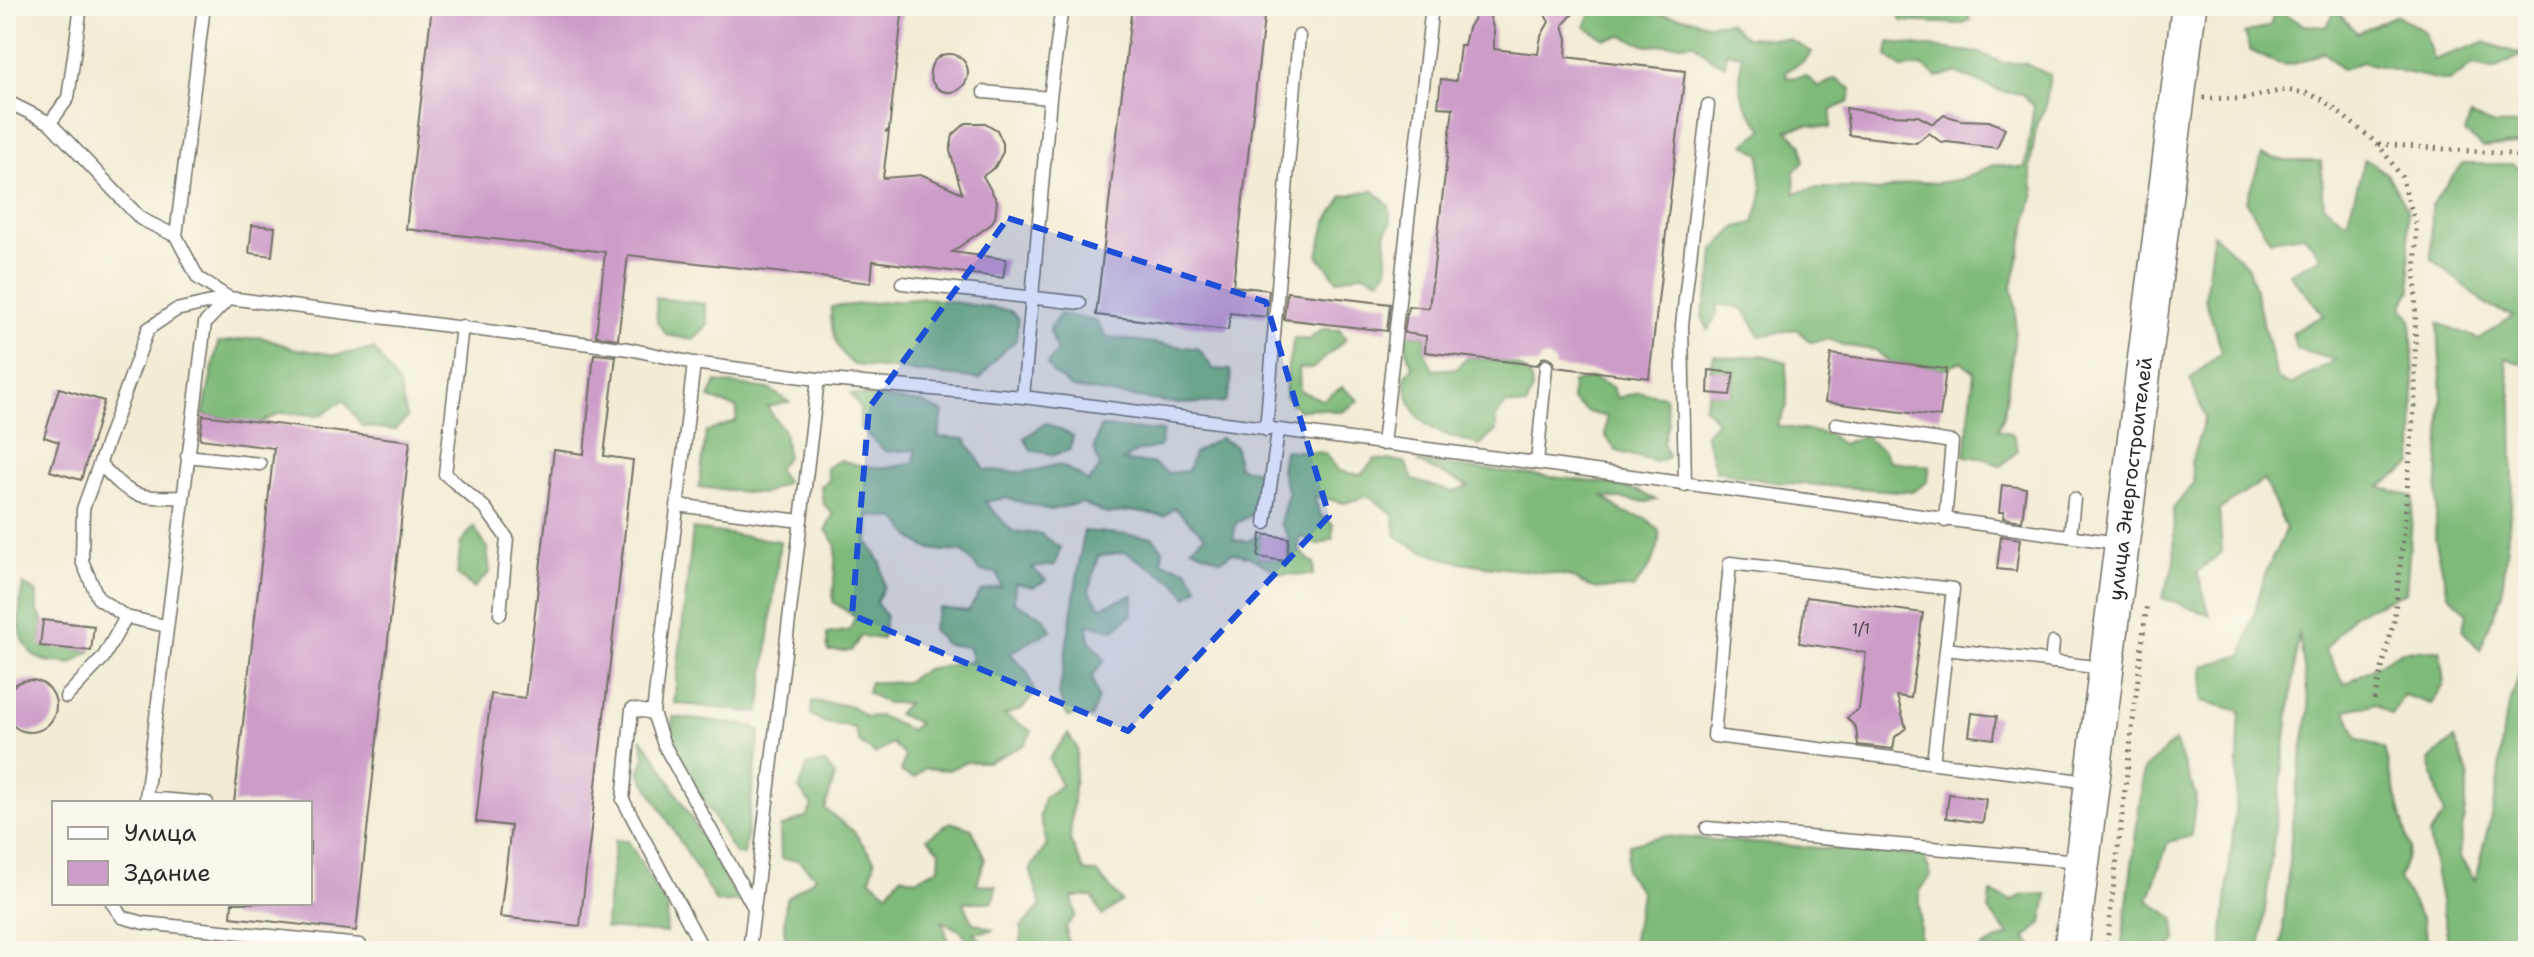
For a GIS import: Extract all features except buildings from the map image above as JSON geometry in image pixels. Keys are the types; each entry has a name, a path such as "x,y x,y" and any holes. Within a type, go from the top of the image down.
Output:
{"main road":[{"name":"улица Энергостроителей","path":"2071,951 2189,6"}],"lane":[{"path":"50,123 68,98 81,6"},
{"path":"204,6 176,236 198,278 229,298"},
{"path":"1023,397 1050,98 1062,6"},
{"path":"1383,444 1432,6"},
{"path":"1265,523 1299,36"},
{"path":"984,92 1050,98"},
{"path":"6,101 50,123 141,219 176,236"},
{"path":"1685,485 1682,325 1708,105"},
{"path":"902,283 1080,303"},
{"path":"165,801 144,800 187,456 205,323 229,298"},
{"path":"166,626 126,617 98,598 82,561 83,509 148,329 176,310 229,298 462,326 629,349 694,363 818,379 1023,397 1537,463 2121,544"},
{"path":"462,326 445,474 485,508 507,538 500,614"},
{"path":"694,363 653,713 664,745 753,906"},
{"path":"1537,463 1546,366"},
{"path":"749,951 818,379"},
{"path":"1836,424 1952,442 1945,521"},
{"path":"187,456 260,464"},
{"path":"101,465 124,490 150,498 182,497"},
{"path":"2070,536 2074,499"},
{"path":"677,505 800,521"},
{"path":"1933,763 1953,589 1730,563 1714,736 1933,763 2092,782"},
{"path":"66,697 103,658 126,617"},
{"path":"2051,662 2053,643"},
{"path":"1946,649 2106,669"},
{"path":"653,713 632,709 623,800 704,951"},
{"path":"1707,828 2082,861"},
{"path":"113,905 122,917 144,923 360,945"}],"path":[{"path":"2178,96 2241,99 2285,90 2306,93 2323,100 2378,144 2401,176 2416,225 2415,396 2396,608 2373,704"},
{"path":"2378,144 2509,154 2528,159"}],"highlighted area":[{"path":"1008,218 1266,302 1329,516 1128,731 852,615 869,408"}],"green space":[{"path":"1893,6 1964,6 1970,20 1961,24 1902,21"},
{"path":"1608,8 1683,17 1707,24 1729,22 1746,37 1789,39 1812,52 1804,61 1786,71 1787,78 1806,76 1819,87 1835,79 1852,89 1849,102 1832,110 1830,128 1808,125 1787,130 1802,145 1804,162 1794,171 1795,193 1816,188 1878,191 1916,182 1962,179 1993,165 2025,168 2034,106 2023,94 2003,92 1957,73 1937,77 1922,66 1902,68 1887,56 1889,42 1980,53 2002,63 2024,63 2050,75 2045,108 2037,122 2030,169 2034,192 2012,286 2016,309 2014,341 2004,415 1998,429 2013,434 2018,450 2001,466 1986,459 1965,456 1974,372 1961,361 1946,369 1889,362 1876,350 1845,346 1829,339 1810,342 1797,329 1759,336 1744,311 1726,305 1717,305 1717,315 1708,330 1702,316 1712,275 1714,250 1737,227 1754,223 1762,193 1761,155 1745,144 1764,129 1749,112 1742,95 1742,55 1726,52 1725,65 1713,60 1693,43 1647,46 1623,36 1605,39 1585,27 1590,15"},
{"path":"2275,9 2304,25 2326,27 2336,10 2357,33 2397,15 2425,32 2433,60 2484,42 2523,55 2494,69 2472,65 2449,82 2362,62 2342,69 2323,52 2293,64 2280,64 2250,50 2244,34 2270,26"},
{"path":"2470,116 2495,125 2528,124 2528,143 2483,147 2465,133"},
{"path":"2262,155 2286,161 2321,161 2324,206 2347,222 2365,159 2387,174 2407,207 2411,290 2402,307 2411,318 2413,464 2380,487 2414,497 2406,592 2353,615 2325,650 2345,684 2402,651 2440,650 2444,684 2431,704 2404,695 2391,715 2375,704 2346,710 2357,738 2384,749 2410,849 2399,879 2422,920 2431,951 2281,951 2294,805 2309,708 2299,631 2260,951 2221,951 2236,803 2240,711 2202,701 2203,666 2243,655 2265,574 2286,529 2264,480 2219,510 2222,552 2197,572 2210,615 2162,598 2175,562 2173,509 2194,483 2191,462 2205,417 2190,379 2222,352 2205,299 2213,234 2249,267 2277,379 2290,385 2335,360 2296,349 2292,332 2324,315 2289,273 2322,257 2304,235 2270,240 2246,201"},
{"path":"2462,164 2513,164 2528,174 2528,381 2526,365 2505,358 2512,403 2513,487 2502,593 2480,650 2462,630 2467,612 2448,594 2435,538 2442,398 2438,323 2479,339 2513,316 2488,306 2431,258 2432,204"},
{"path":"1373,190 1389,206 1391,222 1385,234 1388,270 1379,280 1364,273 1337,280 1318,255 1326,223 1343,196"},
{"path":"656,298 705,304 708,325 693,340 667,335 657,322"},
{"path":"926,298 1011,311 1018,319 1016,340 980,379 854,365 838,347 831,307"},
{"path":"1060,314 1096,321 1107,337 1199,349 1213,369 1230,370 1231,383 1226,402 1179,404 1072,388 1047,364 1057,351 1049,329"},
{"path":"1322,329 1340,330 1346,339 1312,369 1299,368 1300,391 1323,400 1342,387 1359,401 1342,412 1314,408 1299,411 1285,396 1294,338 1309,340"},
{"path":"1405,333 1426,336 1425,352 1433,370 1457,368 1468,357 1517,366 1531,380 1526,406 1506,404 1496,416 1496,431 1480,445 1428,425 1412,407 1408,393 1405,376 1413,367 1407,353"},
{"path":"261,337 292,348 335,355 374,349 399,385 407,418 394,430 362,426 344,400 321,415 280,413 260,423 203,415 218,343"},
{"path":"1714,355 1733,358 1762,355 1787,362 1787,406 1777,426 1828,434 1842,444 1863,436 1883,450 1889,461 1930,466 1927,482 1912,492 1772,482 1716,471 1705,434 1717,421 1704,407 1708,393 1731,394 1734,373 1710,370"},
{"path":"1593,378 1612,387 1617,398 1640,392 1665,396 1668,423 1663,442 1668,457 1655,462 1616,451 1605,435 1607,417 1588,412 1572,400 1573,382"},
{"path":"716,382 769,389 789,402 767,407 784,431 787,456 777,469 786,482 764,494 699,487 706,432 736,421 737,408 709,398"},
{"path":"851,394 922,403 943,412 938,437 965,439 985,470 1023,472 1056,465 1068,468 1088,482 1100,467 1094,448 1100,427 1163,431 1160,447 1138,451 1122,461 1152,463 1168,473 1188,471 1194,453 1220,438 1235,446 1238,467 1258,471 1252,515 1236,523 1233,540 1248,541 1261,534 1259,558 1286,560 1289,538 1280,523 1288,493 1281,470 1284,450 1325,453 1339,471 1361,475 1375,459 1405,462 1413,480 1453,492 1469,486 1417,462 1605,483 1638,491 1656,500 1646,502 1604,497 1624,513 1647,519 1659,531 1658,548 1633,588 1595,588 1568,576 1479,565 1435,555 1396,536 1393,514 1369,496 1344,503 1314,496 1320,515 1333,524 1333,539 1317,545 1301,536 1298,550 1314,564 1313,575 1281,574 1248,556 1232,553 1221,560 1191,548 1205,536 1175,508 1164,516 1130,511 1107,514 1082,503 1050,510 1006,498 985,502 1012,531 1041,534 1060,548 1055,565 1032,568 1046,580 1034,587 1015,583 1014,602 1043,617 1051,630 1010,653 1027,671 1035,693 1022,709 1004,715 1032,731 1024,745 988,762 966,762 948,770 925,768 914,778 901,772 905,756 892,743 875,754 859,742 855,728 826,723 811,715 812,701 852,706 866,717 880,716 910,730 919,723 897,714 907,703 886,703 867,692 870,682 905,682 926,669 973,661 968,647 945,644 932,629 939,608 968,611 981,591 1001,586 997,573 980,571 963,552 931,549 911,537 897,519 869,515 868,542 881,563 884,586 876,603 886,615 882,639 861,636 851,651 828,651 827,634 850,630 855,617 833,602 836,544 826,530 833,514 823,503 821,486 829,480 826,468 840,460 858,465 895,467 914,462 916,450 886,452 860,428 860,408"},
{"path":"1046,423 1073,436 1070,450 1054,455 1031,450 1024,438"},
{"path":"474,527 487,548 490,572 474,588 457,575 461,542"},
{"path":"693,529 780,541 760,713 674,703"},
{"path":"1084,531 1152,537 1163,549 1162,562 1187,569 1198,587 1187,597 1176,583 1125,552 1098,556 1089,591 1101,607 1133,595 1132,614 1114,630 1088,624 1090,641 1105,660 1092,676 1098,698 1091,718 1078,714 1068,717 1059,696"},
{"path":"23,584 37,593 37,610 43,620 41,645 91,651 71,664 43,660 31,653 25,645 20,625"},
{"path":"2528,646 2528,951 2450,951 2429,835 2444,815 2429,761 2454,739 2469,775 2459,856 2475,880 2496,796 2504,723"},
{"path":"673,717 753,726 760,732 744,855 735,854 671,743"},
{"path":"1068,734 1077,748 1070,840 1084,871 1097,873 1122,901 1102,916 1093,897 1072,897 1076,915 1066,926 1068,949 1072,951 1021,951 1021,927 1041,906 1030,869 1047,845 1040,816 1044,797 1061,785 1049,759"},
{"path":"641,738 656,757 739,902 716,902 639,772 645,757"},
{"path":"2175,741 2196,796 2191,836 2168,842 2148,900 2174,918 2176,941 2167,951 2121,951 2144,769"},
{"path":"825,763 835,776 825,809 854,832 875,861 870,879 887,893 901,876 916,880 939,868 940,851 927,838 951,822 972,829 985,859 977,884 996,886 993,902 964,902 972,922 994,930 973,933 988,946 976,951 961,931 942,921 952,951 789,950 784,930 786,899 816,877 798,860 781,859 780,828 807,816 812,806 799,789 808,765"},
{"path":"1662,836 1924,856 1931,875 1920,889 1920,951 1631,951 1641,893 1625,870 1629,844"},
{"path":"615,840 628,841 668,909 666,933 605,928"},
{"path":"1991,893 2012,901 2023,895 2047,894 2042,923 2025,939 2039,951 1979,949 2009,935 1989,911"}]}
